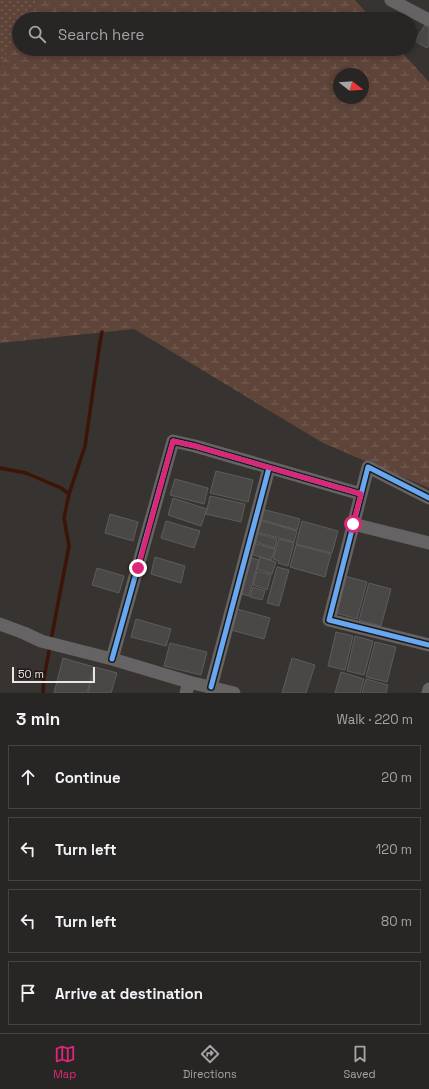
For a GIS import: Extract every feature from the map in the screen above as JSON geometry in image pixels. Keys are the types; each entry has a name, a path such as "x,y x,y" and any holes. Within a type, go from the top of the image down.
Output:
{"street":[{"path":"392,0 414,12"},
{"path":"417,14 429,20"},
{"path":"112,659 173,441 361,494"},
{"path":"429,498 368,467 329,620 429,645"},
{"path":"211,687 269,468"},
{"path":"353,524 429,543"},
{"path":"0,624 42,641 112,659 188,688 211,687 234,693"}],"green space":[{"path":"0,0 37,0 30,12 12,12 12,44 0,65"},
{"path":"37,0 355,0 366,12 30,12"},
{"path":"12,44 12,56 405,56 429,82 429,488 323,443 134,329 0,343 0,65"}],"building":[{"path":"425,25 429,27 429,45 427,48 417,42 417,38"},
{"path":"216,471 253,480 248,502 210,493"},
{"path":"175,479 208,488 204,504 170,495"},
{"path":"210,496 245,504 241,522 206,514"},
{"path":"173,498 207,509 201,526 168,515"},
{"path":"262,509 300,519 297,530 259,519"},
{"path":"110,514 138,522 133,541 105,533"},
{"path":"259,520 297,531 294,542 256,532"},
{"path":"166,521 200,531 194,548 161,538"},
{"path":"302,521 338,531 332,553 296,544"},
{"path":"255,533 277,539 275,548 252,541"},
{"path":"279,539 294,543 288,566 278,563 279,561 273,559"},
{"path":"253,543 275,549 271,560 250,554"},
{"path":"296,545 331,554 325,577 290,567"},
{"path":"155,557 185,566 181,583 151,574"},
{"path":"248,557 259,560 249,596 238,593"},
{"path":"260,557 276,562 272,574 257,569"},
{"path":"277,567 289,570 279,606 267,603"},
{"path":"97,568 124,576 119,593 92,585"},
{"path":"257,571 271,575 267,590 253,585"},
{"path":"345,576 367,582 357,619 336,613"},
{"path":"369,583 391,589 381,626 359,620"},
{"path":"253,587 265,591 262,600 250,597"},
{"path":"237,609 270,618 264,639 231,630"},
{"path":"136,619 171,629 166,646 131,637"},
{"path":"336,632 353,636 345,670 328,666"},
{"path":"355,636 373,641 364,675 347,671"},
{"path":"375,642 396,647 387,682 366,677"},
{"path":"170,643 207,652 201,675 164,666"},
{"path":"63,658 94,667 87,693 54,693"},
{"path":"292,658 315,665 306,693 282,693"},
{"path":"95,667 117,673 111,693 88,693"},
{"path":"341,672 364,679 360,693 335,693"},
{"path":"366,679 388,685 386,693 362,693"}],"waterway":[{"path":"51,640 69,546 64,518 69,494 85,446 102,332"},
{"path":"0,468 26,473 61,488 69,494"},
{"path":"43,693 44,678 50,646"}],"cycle path":[{"path":"112,659 173,441 361,494"},
{"path":"429,498 368,467 329,620 429,645"},
{"path":"211,687 269,468"}],"route":[{"path":"138,568 173,441 361,494 353,524"}]}
